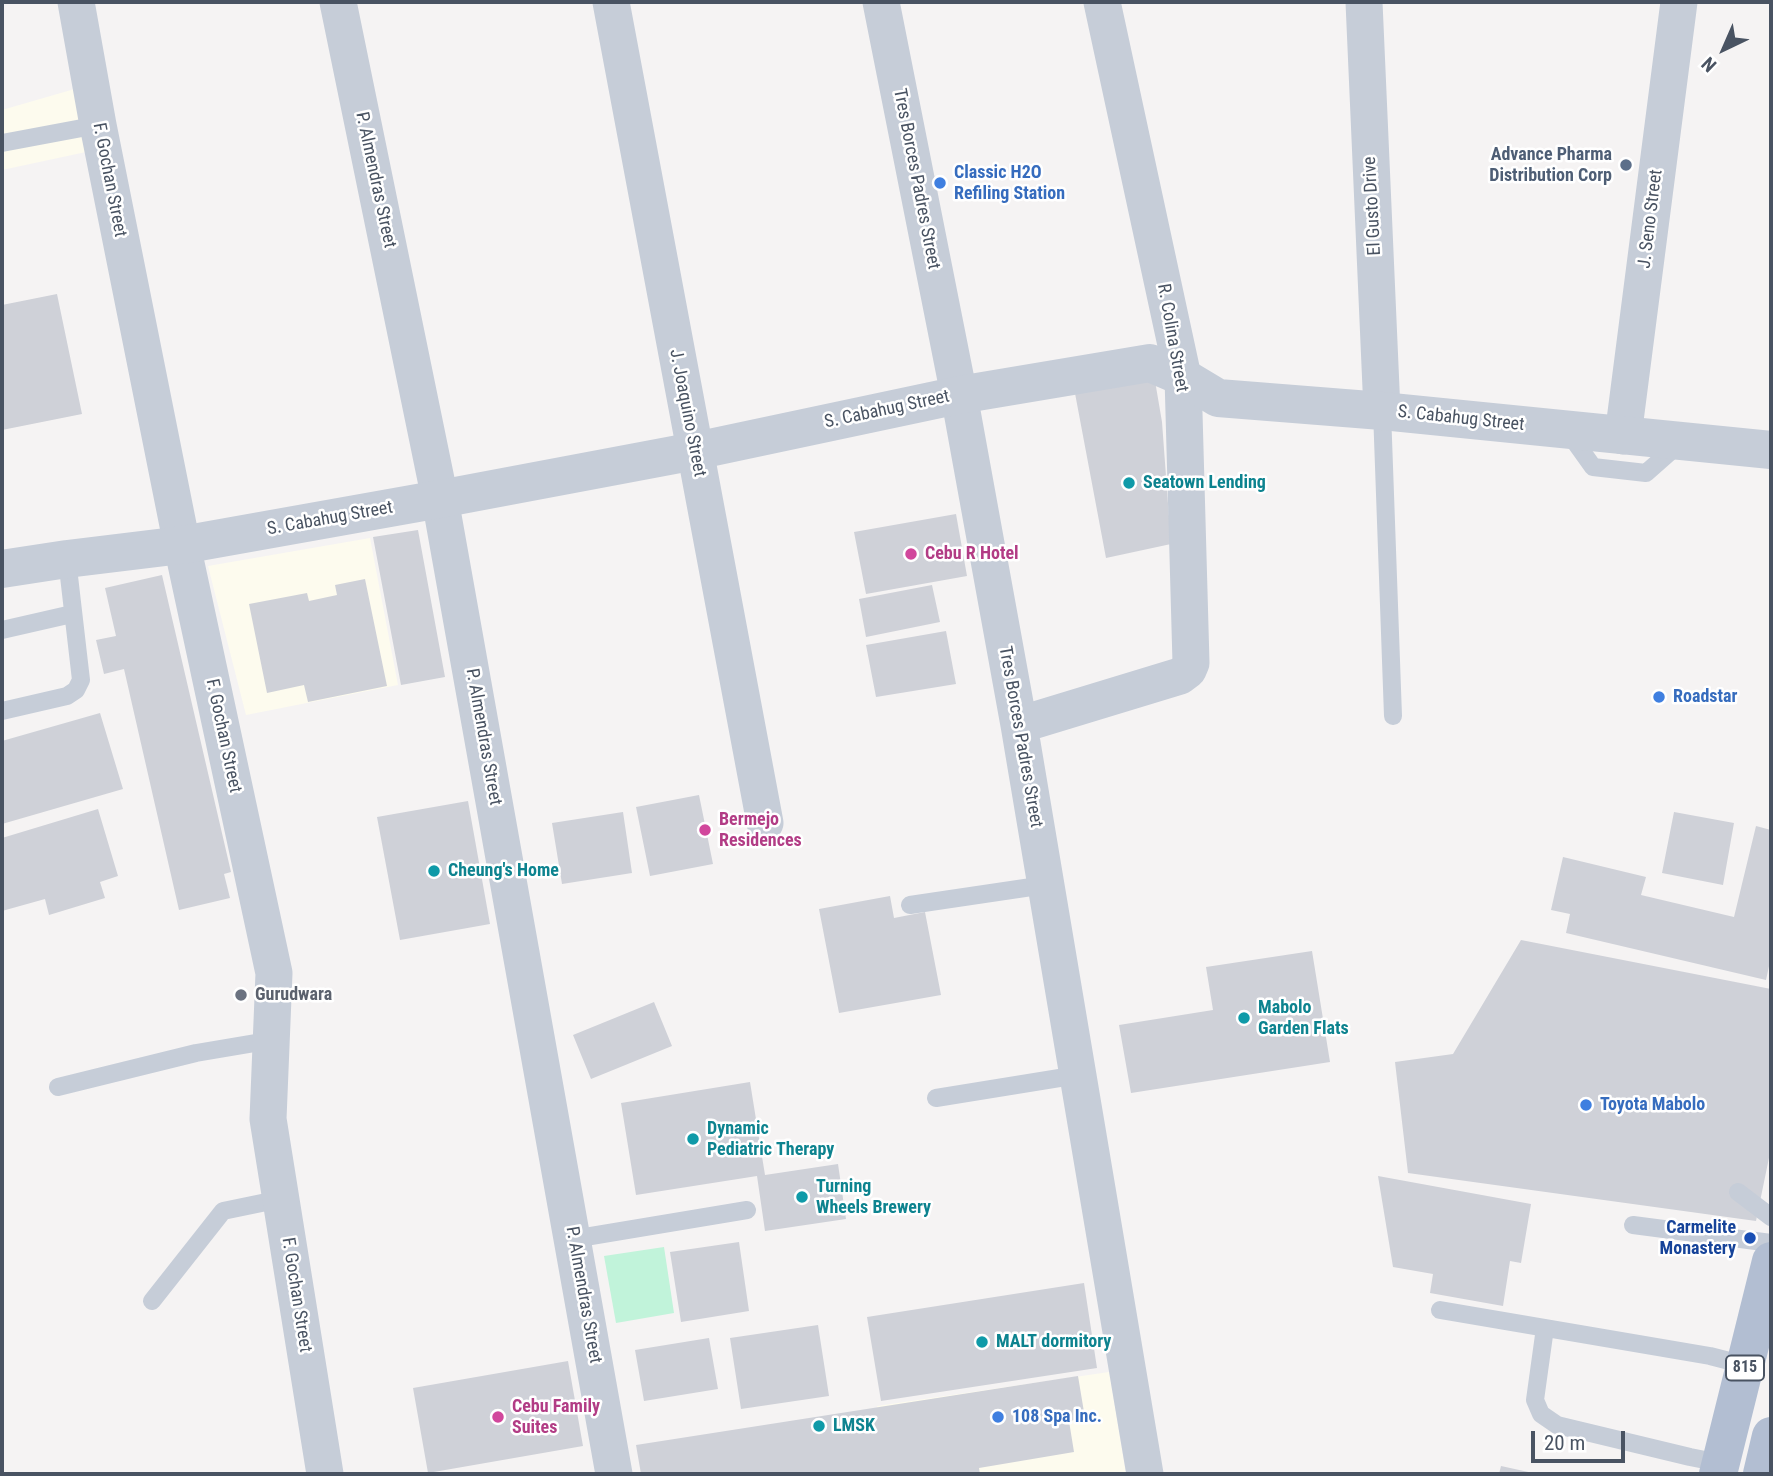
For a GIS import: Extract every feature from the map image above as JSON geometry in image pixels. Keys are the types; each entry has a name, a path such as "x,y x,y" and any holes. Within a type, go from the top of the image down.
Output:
{"main road":[{"name":"815","path":"1719,1468 1771,1261"},
{"path":"1762,1474 1771,1436"}],"street":[{"name":"F. Gochan Street","path":"76,2 182,545 274,973 268,1119 325,1474"},
{"name":"P. Almendras Street","path":"338,2 440,499 614,1474"},
{"name":"J. Joaquino Street","path":"611,2 765,823"},
{"name":"Tres Borces Padres Street","path":"881,2 958,395 1018,724 1145,1474"},
{"name":"R. Colina Street","path":"1018,724 1180,676 1188,670 1191,663 1183,377 1102,2"},
{"name":"El Gusto Drive","path":"1364,2 1382,411"},
{"name":"J. Seno Street","path":"1623,436 1679,2"},
{"name":"S. Cabahug Street","path":"2,569 182,545 440,499 695,451 958,395 1150,363 1183,377 1218,398 1382,411 1771,450"}],"lane":[{"path":"2,143 98,125"},
{"path":"1382,411 1393,716"},
{"path":"1566,429 1593,467 1646,472 1682,441"},
{"path":"2,711 67,696 76,690 81,680 67,559"},
{"path":"2,630 72,614"},
{"path":"910,905 1045,885"},
{"path":"58,1087 196,1053 273,1040"},
{"path":"936,1098 1078,1075"},
{"path":"1738,1192 1771,1217"},
{"path":"152,1301 223,1211 281,1199"},
{"path":"573,1239 747,1210"},
{"path":"1633,1225 1771,1243"},
{"path":"1440,1310 1710,1356 1745,1365"},
{"path":"1545,1328 1535,1401 1541,1414 1557,1425 1689,1457 1719,1468"}],"shaded area":[{"path":"78,88 86,152 2,170 2,110"},
{"path":"370,538 398,685 246,715 208,566"},
{"name":"108 Spa Inc.","path":"1109,1372 1126,1474 889,1474 877,1406"}],"green space":[{"path":"664,1247 674,1313 616,1323 604,1256"}],"building":[{"path":"57,294 82,414 2,430 2,305"},
{"name":"Seatown Lending","path":"1154,375 1162,422 1171,544 1106,558 1074,388"},
{"name":"Cebu R Hotel","path":"956,514 967,576 866,594 854,532"},
{"path":"418,530 445,677 401,685 373,537"},
{"path":"162,575 231,872 224,874 230,898 179,910 124,669 104,674 96,640 116,636 105,588"},
{"path":"365,579 387,686 308,702 304,685 267,693 249,604 307,593 309,601 337,595 335,585"},
{"path":"932,585 940,622 866,637 859,599"},
{"path":"946,631 956,684 876,697 866,645"},
{"path":"100,713 123,789 2,824 2,741"},
{"path":"699,795 713,864 650,876 636,807"},
{"name":"Cheung's Home","path":"468,801 490,924 400,940 377,817"},
{"path":"98,809 118,876 100,882 105,898 49,915 45,899 2,911 2,838"},
{"path":"623,812 632,873 562,884 552,823"},
{"path":"1674,812 1734,823 1723,885 1662,873"},
{"path":"1756,826 1771,830 1771,957 1766,980 1566,933 1570,914 1551,910 1563,857 1646,877 1641,895 1734,917"},
{"path":"890,896 894,918 925,912 941,995 839,1013 819,909"},
{"name":"Toyota Mabolo","path":"1521,940 1771,989 1771,1148 1756,1221 1408,1173 1395,1062 1453,1054"},
{"name":"Mabolo Garden Flats","path":"1312,951 1330,1062 1131,1093 1119,1025 1213,1010 1206,967"},
{"path":"654,1002 672,1046 591,1079 573,1035"},
{"name":"Dynamic Pediatric Therapy","path":"750,1082 765,1175 838,1164 846,1219 765,1231 757,1176 636,1195 621,1103"},
{"path":"1378,1176 1531,1204 1521,1263 1510,1261 1503,1306 1430,1293 1433,1274 1393,1267"},
{"path":"739,1242 749,1311 681,1322 670,1252"},
{"name":"MALT dormitory","path":"1084,1283 1097,1368 881,1401 867,1317"},
{"path":"818,1325 829,1396 741,1409 730,1338"},
{"path":"709,1338 718,1389 644,1401 635,1350"},
{"name":"Cebu Family Suites","path":"568,1361 583,1446 428,1473 413,1388"},
{"path":"1078,1376 1085,1418 1069,1421 1074,1452 979,1468 980,1474 641,1474 636,1445"},
{"path":"1501,1466 1533,1473 1499,1474"}],"place":[{"name":"Advance Pharma Distribution Corp","path":"1626,165"},
{"name":"Classic H2O Refiling Station","path":"940,183"},
{"name":"Seatown Lending","path":"1129,483"},
{"name":"Cebu R Hotel","path":"911,554"},
{"name":"Roadstar","path":"1659,697"},
{"name":"Bermejo Residences","path":"705,830"},
{"name":"Cheung's Home","path":"434,871"},
{"name":"Gurudwara","path":"241,995"},
{"name":"Mabolo Garden Flats","path":"1244,1018"},
{"name":"Toyota Mabolo","path":"1586,1105"},
{"name":"Dynamic Pediatric Therapy","path":"693,1139"},
{"name":"Turning Wheels Brewery","path":"802,1197"},
{"name":"Carmelite Monastery","path":"1750,1238"},
{"name":"MALT dormitory","path":"982,1342"},
{"name":"Cebu Family Suites","path":"498,1417"},
{"name":"108 Spa Inc.","path":"998,1417"},
{"name":"LMSK","path":"819,1426"}]}
